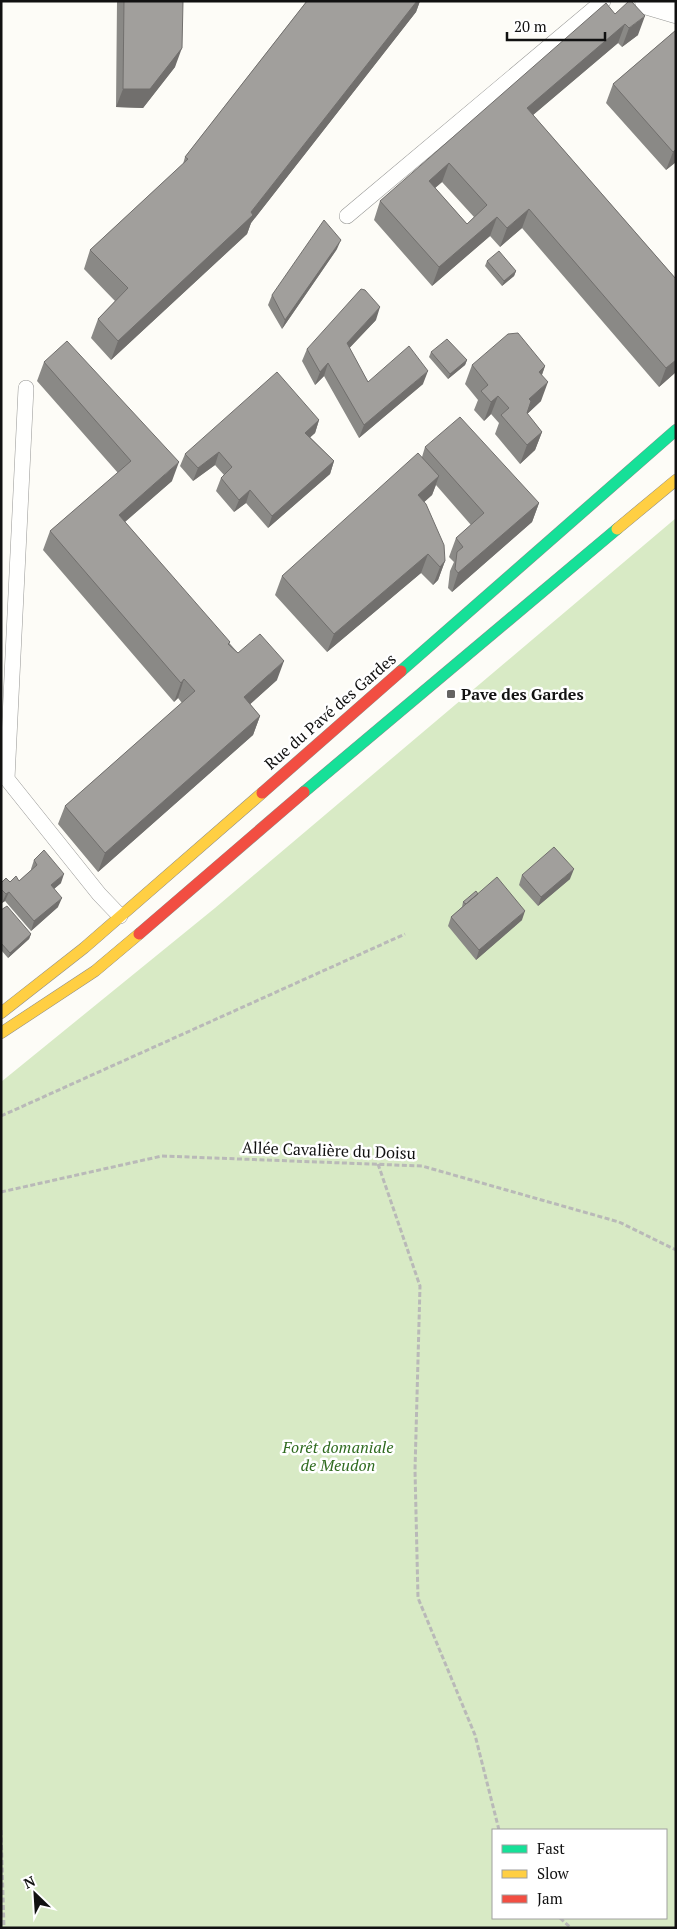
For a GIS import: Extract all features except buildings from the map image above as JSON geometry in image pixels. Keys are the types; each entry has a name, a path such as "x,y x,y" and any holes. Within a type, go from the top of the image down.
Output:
{"main road":[{"name":"Rue du Pavé des Gardes","path":"1,1012 84,948 676,430"},
{"path":"1,1033 95,971 357,747 676,480"}],"street":[{"path":"649,1 676,9"}],"lane":[{"path":"347,216 603,1"},
{"path":"26,388 7,779 99,894 120,916"}],"path":[{"path":"1,1116 405,934"},
{"name":"Allée Cavalière du Doisu","path":"1,1192 162,1156 422,1166 619,1222 676,1250"},
{"path":"378,1164 420,1286 415,1470 418,1598 475,1735 499,1829"},
{"path":"1,1830 4,1928"},
{"path":"561,1919 571,1928"}],"green space":[{"name":"Forêt domaniale de Meudon","path":"676,518 676,1928 1,1928 1,1082 215,908"}],"traffic: fast":[{"path":"401,671 676,430"},
{"path":"304,792 617,529"}],"traffic: slow":[{"path":"617,529 676,480"},
{"path":"1,1013 84,948 262,793"},
{"path":"1,1033 95,971 139,934"}],"traffic: jam":[{"path":"262,793 401,671"},
{"path":"139,934 304,792"}],"place":[{"name":"Pave des Gardes","path":"451,694"}]}
